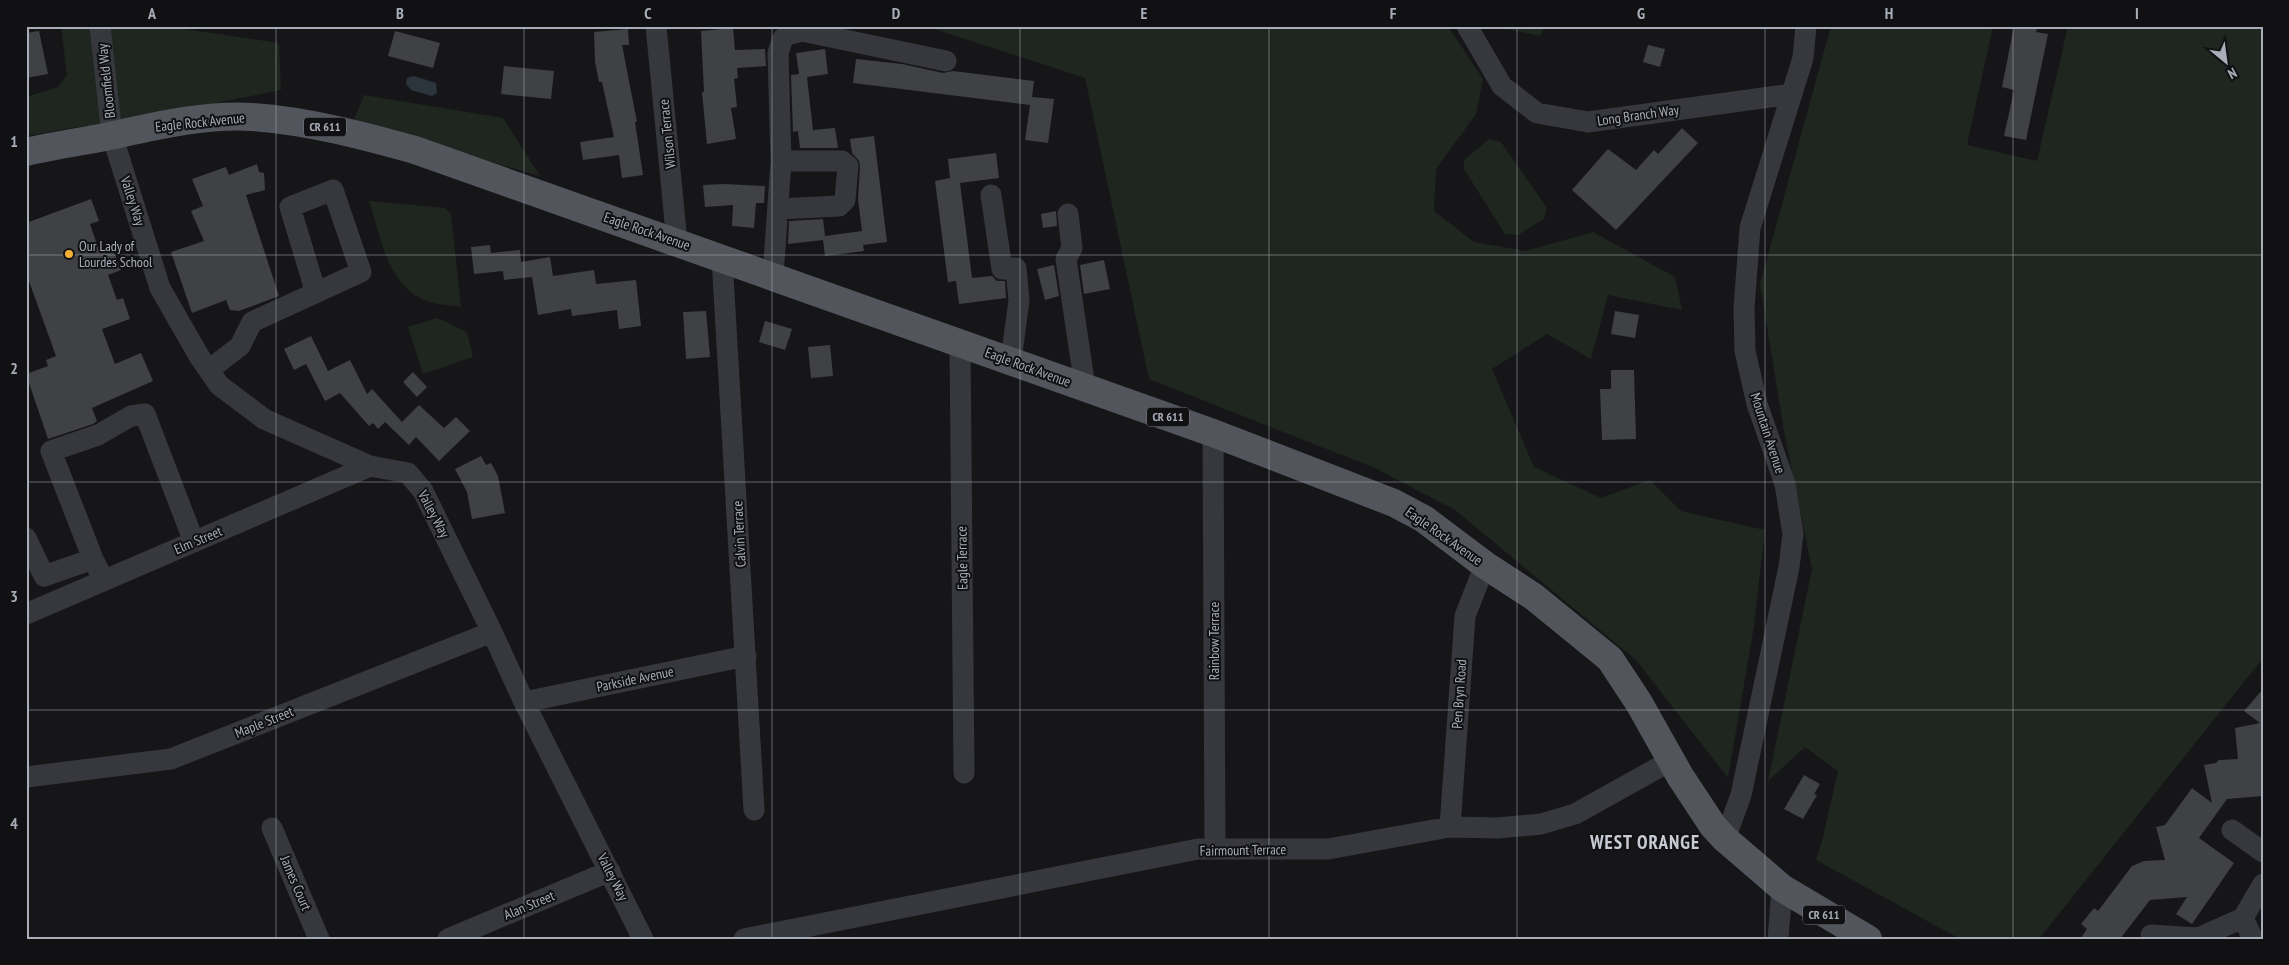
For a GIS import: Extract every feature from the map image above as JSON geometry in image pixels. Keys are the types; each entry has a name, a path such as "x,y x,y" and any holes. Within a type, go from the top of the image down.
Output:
{"main road":[{"name":"Eagle Rock Avenue","path":"26,152 154,126 218,118 250,117 318,125 415,150 677,242 1213,433 1394,503 1424,519 1485,565 1534,597 1610,659 1639,703 1705,815 1725,839 1782,888 1868,939"}],"street":[{"name":"Bloomfield Way","path":"100,26 112,135"},
{"name":"Wilson Terrace","path":"656,26 677,242"},
{"name":"Long Branch Way","path":"1467,26 1502,86 1537,113 1588,122 1792,94"},
{"name":"Mountain Avenue","path":"1725,839 1744,783 1789,567 1794,534 1785,484 1758,404 1745,351 1744,308 1750,228 1803,58 1806,26"},
{"path":"773,276 781,161 778,53 782,38 802,31 946,61"},
{"name":"Valley Way","path":"112,135 160,288 174,314 219,385 264,419 370,466 408,473 423,491 524,702 643,939"},
{"path":"778,209 839,206 845,200 848,166 842,161 781,161"},
{"path":"209,370 240,346 252,322 316,293 361,272 333,190 290,207 316,293"},
{"path":"992,195 1002,269 1016,268 1019,300 1011,361"},
{"path":"1068,214 1072,248 1066,259 1085,387"},
{"name":"Calvin Terrace","path":"722,258 754,810"},
{"name":"Eagle Terrace","path":"960,343 964,773"},
{"path":"104,580 93,559 51,451 98,435 131,416 145,414 194,542"},
{"name":"Rainbow Terrace","path":"1213,433 1215,848"},
{"name":"Elm Street","path":"26,614 370,466"},
{"path":"26,538 44,576 93,559"},
{"name":"Pen Bryn Road","path":"1450,826 1465,616 1485,565"},
{"name":"Maple Street","path":"26,777 171,759 492,632"},
{"name":"Parkside Avenue","path":"524,702 746,656"},
{"name":"Fairmount Terrace","path":"744,939 1198,849 1328,849 1450,826 1498,828 1541,824 1575,814 1672,760"},
{"name":"James Court","path":"272,828 319,939"},
{"path":"2232,830 2263,852"},
{"name":"Alan Street","path":"448,939 610,871"},
{"path":"2151,935 2198,938 2243,918 2263,884"},
{"path":"1778,939 1782,888"},
{"path":"2243,918 2253,939"}],"shaded area":[{"path":"61,26 164,26 279,43 281,90 181,110 26,136 26,97 58,87 67,75"},
{"path":"925,26 1448,26 1483,79 1476,114 1436,169 1434,211 1474,242 1526,251 1593,232 1675,277 1682,310 1608,295 1591,359 1547,334 1492,369 1534,467 1601,498 1650,480 1681,511 1765,530 1754,626 1728,778 1636,660 1455,510 1375,468 1149,379 1085,78"},
{"path":"1494,26 1545,26 1540,36"},
{"path":"1831,26 1993,26 1967,145 2037,161 2068,26 2263,26 2263,658 2039,939 1960,939 1816,860 1838,771 1805,747 1768,781 1812,569 1785,437 1760,284"},
{"path":"414,76 436,83 437,93 432,96 411,90 406,84 407,78"},
{"path":"364,95 503,118 540,176 353,122"},
{"path":"1489,139 1501,142 1547,208 1544,219 1518,235 1505,234 1464,169 1464,160"},
{"path":"369,201 445,208 451,214 461,307 427,301 414,294 403,284 394,272 382,245"},
{"path":"437,318 467,332 473,357 423,374 408,327"}],"building":[{"path":"2014,26 2038,26 2036,32 2048,34 2026,140 2004,136 2014,90 2002,87"},
{"path":"733,28 735,50 765,49 766,66 737,68 738,78 734,79 737,107 731,108 736,139 707,144 702,92 704,92 701,31"},
{"path":"628,29 629,45 622,45 637,122 635,122 643,175 622,178 619,155 583,160 580,142 614,137 602,82 599,82 595,62 594,32"},
{"path":"39,31 48,74 26,78 26,33"},
{"path":"395,31 440,43 433,68 388,56"},
{"path":"1648,45 1665,49 1660,67 1643,62"},
{"path":"825,49 828,74 807,77 813,130 835,128 838,148 800,148 798,131 793,132 791,75 799,74 796,53"},
{"path":"856,59 902,64 943,73 953,71 1034,81 1032,97 1054,99 1048,143 1025,140 1030,105 853,83"},
{"path":"504,66 554,71 551,99 501,94"},
{"path":"1682,128 1698,143 1616,230 1572,190 1608,149 1636,170 1654,150 1658,154"},
{"path":"874,136 887,242 863,245 864,251 825,256 823,240 788,244 789,221 823,219 825,236 862,231 858,199 860,167 859,161 852,153 850,139"},
{"path":"996,153 999,178 960,183 972,278 992,276 997,281 1005,281 1006,298 959,304 956,281 948,282 935,181 950,178 948,159"},
{"path":"257,164 259,172 264,173 265,190 246,195 279,296 239,311 230,310 226,300 192,313 171,252 204,241 191,211 203,206 192,179 226,167 229,175"},
{"path":"703,185 765,186 764,203 756,203 754,228 732,226 733,205 705,207"},
{"path":"91,199 99,221 90,224 99,250 111,245 121,270 108,275 117,300 123,298 130,319 102,329 115,364 141,353 153,381 92,408 97,421 93,424 48,439 26,374 48,366 46,360 56,356 26,273 26,223"},
{"path":"1056,211 1057,226 1043,228 1041,214"},
{"path":"490,245 491,253 520,250 521,262 550,257 553,276 594,270 596,284 636,280 641,326 619,329 617,310 572,316 571,309 538,315 532,277 504,280 503,271 474,274 471,247"},
{"path":"1104,260 1110,289 1084,294 1080,265"},
{"path":"1054,265 1059,296 1045,300 1037,269"},
{"path":"706,311 710,357 686,359 683,312"},
{"path":"1615,311 1639,315 1635,338 1611,334"},
{"path":"765,321 792,329 785,350 759,342"},
{"path":"311,336 328,371 350,360 367,394 372,389 402,422 419,405 444,428 456,417 470,431 439,461 416,437 409,445 385,422 378,429 373,423 369,426 340,393 325,401 306,364 294,370 284,349"},
{"path":"830,345 833,376 811,378 808,347"},
{"path":"1611,370 1634,370 1636,439 1602,440 1600,389 1611,389"},
{"path":"413,372 427,387 417,397 403,382"},
{"path":"481,456 486,465 491,463 498,476 505,513 472,519 467,492 455,469"},
{"path":"2263,689 2263,796 2227,799 2199,838 2234,863 2192,924 2176,914 2187,897 2150,900 2120,939 2080,939 2087,929 2081,924 2094,908 2098,911 2132,866 2144,861 2165,860 2156,827 2165,825 2192,788 2212,803 2204,765 2216,763 2219,760 2238,759 2235,728 2260,723 2244,711"},
{"path":"1804,775 1820,784 1814,794 1817,795 1803,819 1784,809"}],"place":[{"name":"Our Lady of Lourdes School","path":"69,254"}],"district":[{"name":"WEST ORANGE","path":"1645,842"}]}
